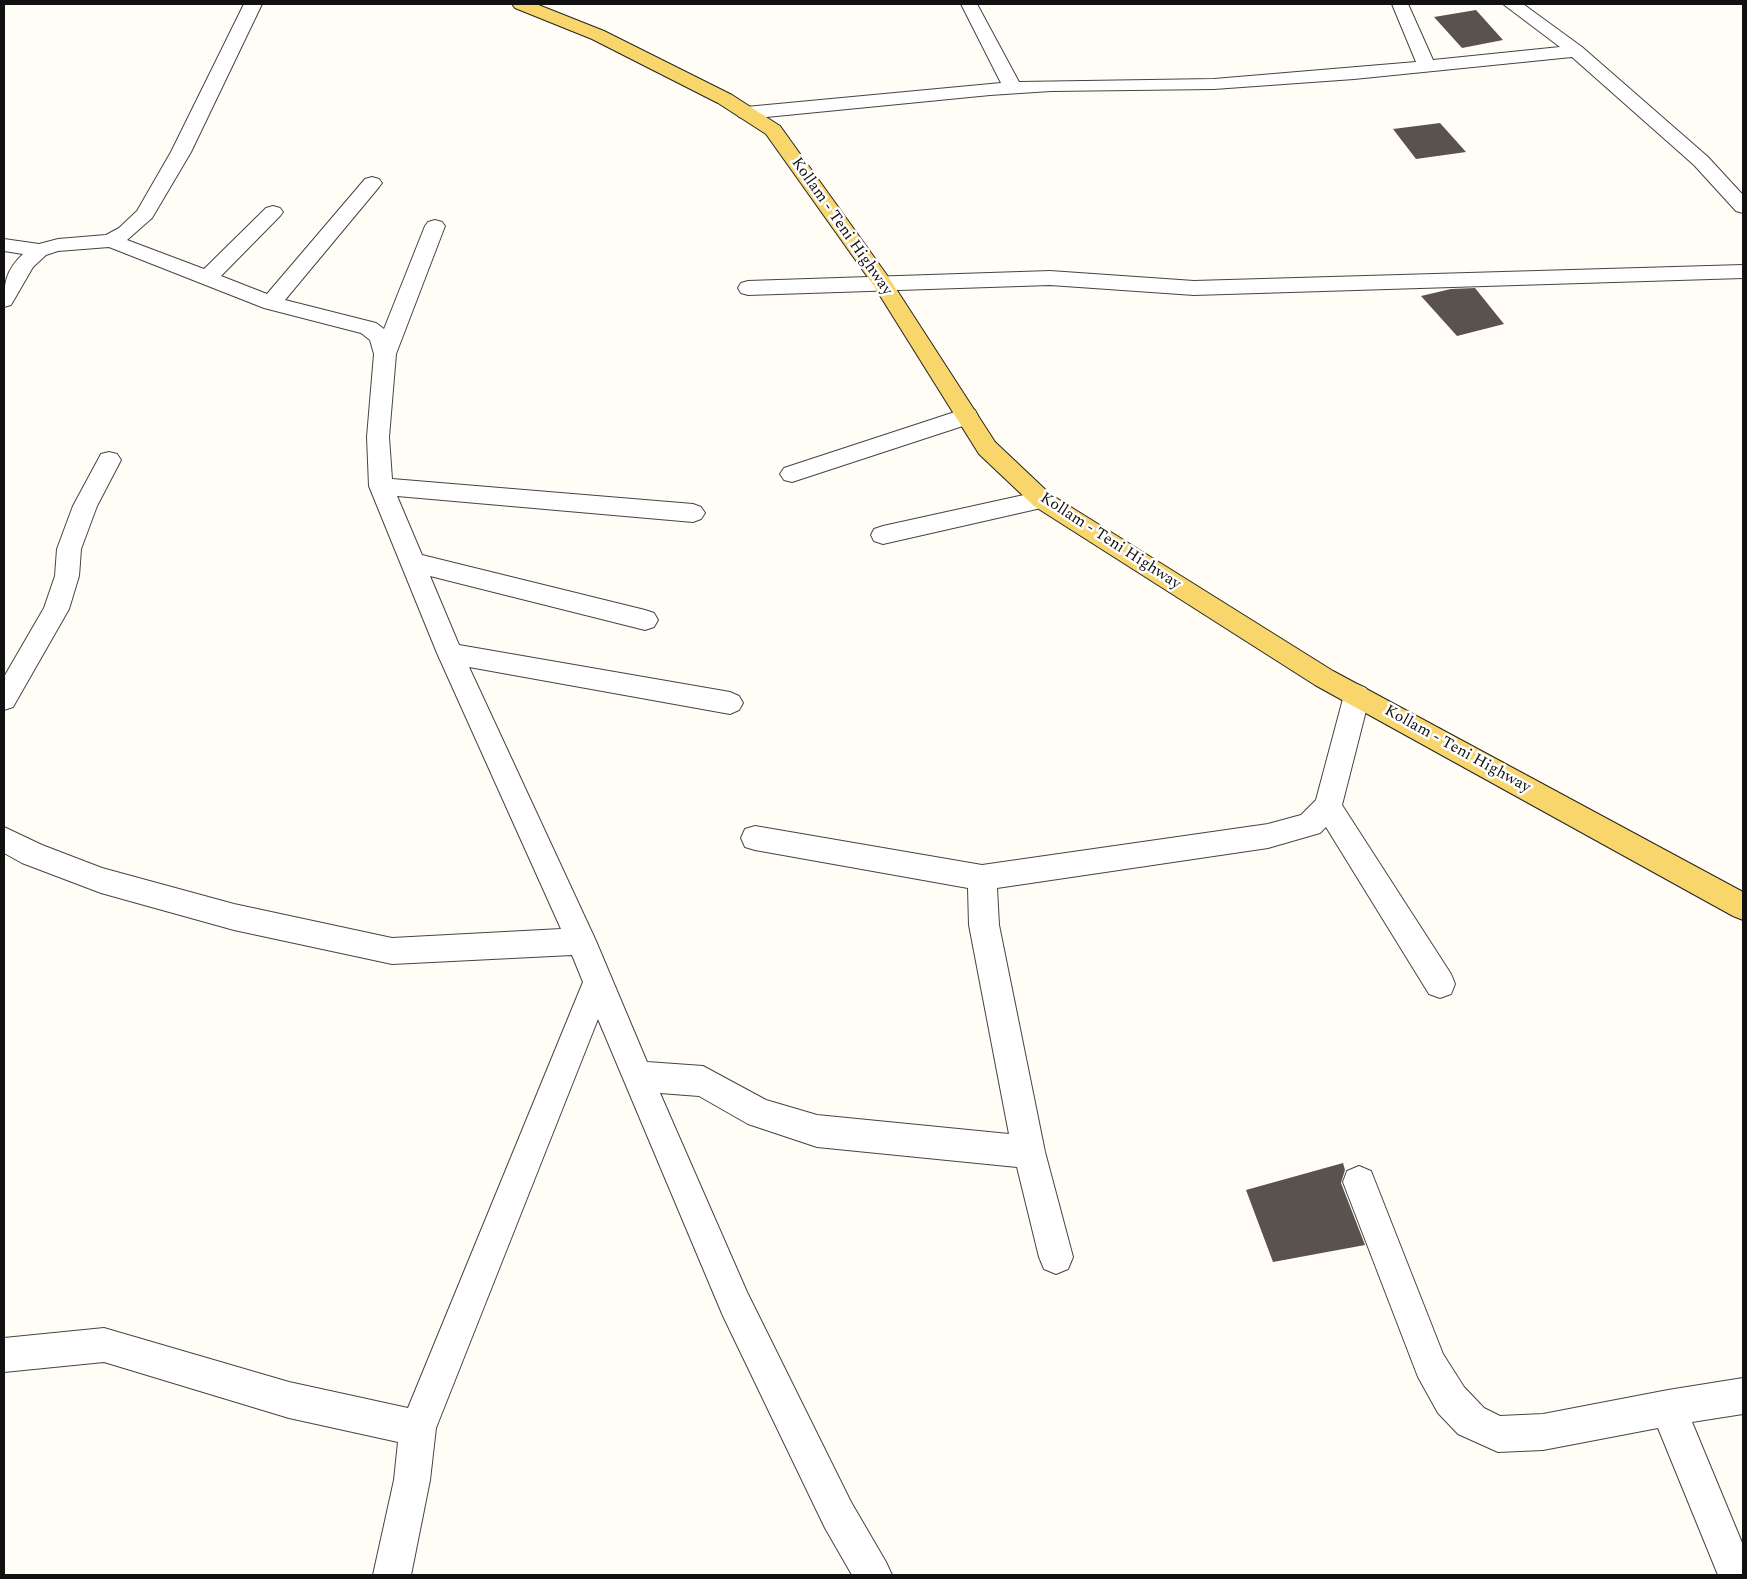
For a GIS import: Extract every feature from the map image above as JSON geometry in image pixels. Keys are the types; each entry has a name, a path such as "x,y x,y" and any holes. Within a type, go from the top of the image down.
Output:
{"main road":[{"name":"Kollam - Teni Highway","path":"521,4 598,35 725,99 773,130 882,283 987,448 1042,500 1324,678 1743,907"}],"street":[{"path":"111,241 126,232 145,214 177,160 253,4"},
{"path":"969,4 1013,88"},
{"path":"1400,4 1427,67"},
{"path":"1512,4 1576,51 1701,161 1743,207"},
{"path":"746,113 1013,88 1214,84 1427,67 1576,51"},
{"path":"271,303 372,183"},
{"path":"207,278 273,212"},
{"path":"435,226 385,354 378,437 382,486 450,653 581,941 735,1304 838,1515 873,1575"},
{"path":"4,245 39,250 58,245 111,241 271,303 368,328 380,336 385,354"},
{"path":"4,300 26,263 39,250"},
{"path":"748,288 1050,278 1194,288 1743,271"},
{"path":"792,474 966,416"},
{"path":"4,700 56,610 67,576 69,549 86,506 109,460"},
{"path":"382,486 693,513"},
{"path":"883,535 1042,500"},
{"path":"412,562 645,620"},
{"path":"450,653 730,703"},
{"path":"755,838 982,878 1268,836 1310,825 1328,806 1357,696"},
{"path":"1328,806 1440,984"},
{"path":"4,839 32,854 101,880 234,917 392,951 581,941"},
{"path":"982,878 984,925 1029,1152 1056,1257"},
{"path":"392,1575 412,1480 418,1428 598,982"},
{"path":"637,1076 703,1081 758,1113 817,1131 1029,1152"},
{"path":"1359,1182 1430,1365 1452,1400 1470,1422 1498,1434 1543,1432 1743,1396"},
{"path":"4,1355 104,1345 290,1400 418,1428"},
{"path":"1668,1408 1737,1575"}],"building":[{"path":"1476,10 1503,40 1462,48 1434,17"},
{"path":"1440,123 1466,152 1416,159 1393,129"},
{"path":"1475,288 1504,324 1457,336 1421,296 1451,289"},
{"path":"1343,1163 1345,1170 1341,1183 1365,1245 1273,1262 1246,1190"}]}
